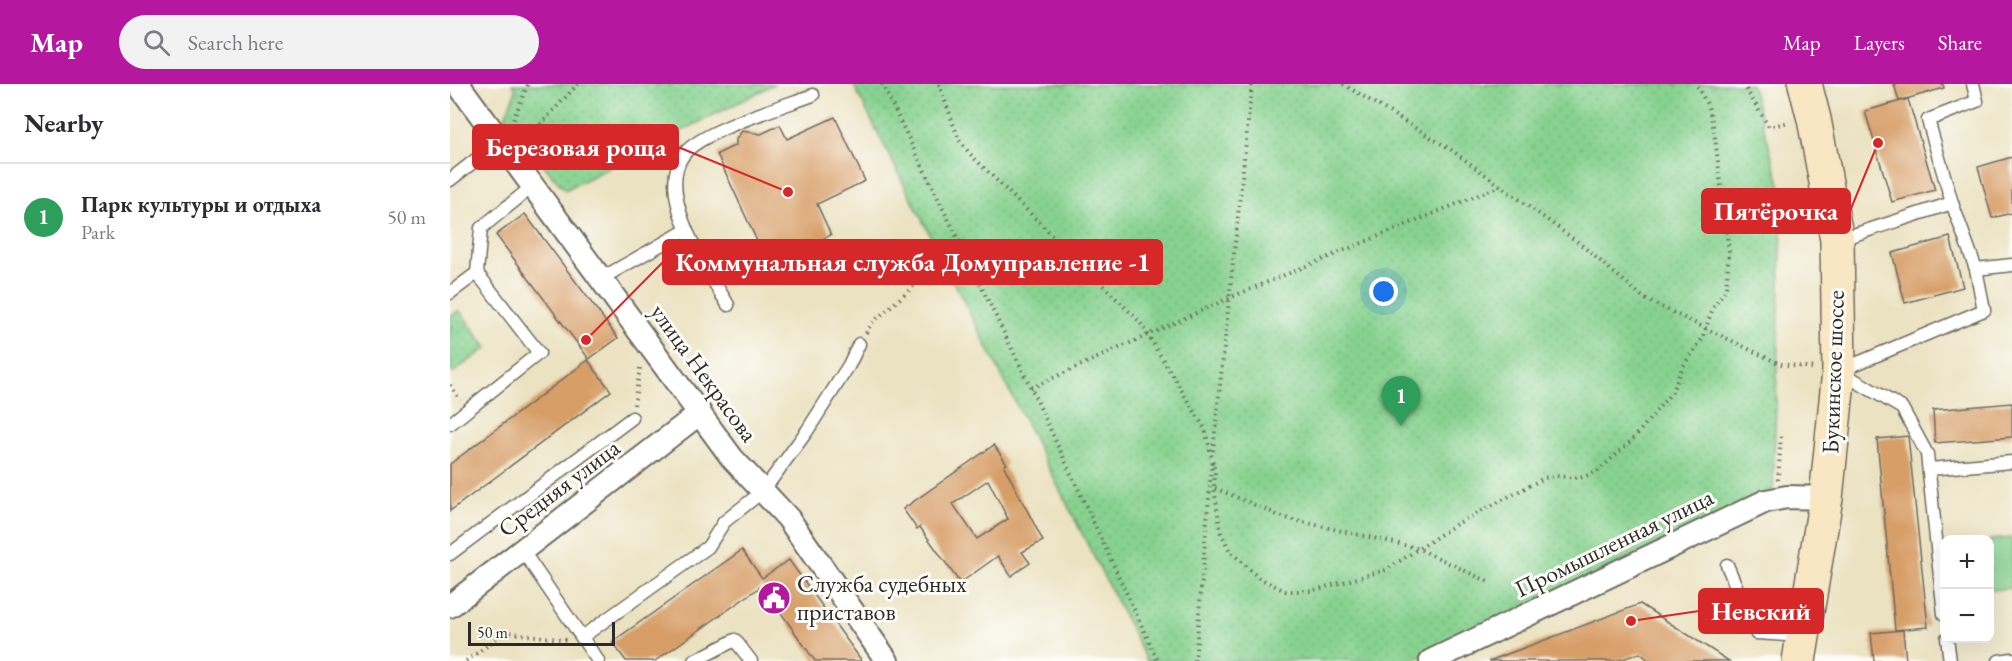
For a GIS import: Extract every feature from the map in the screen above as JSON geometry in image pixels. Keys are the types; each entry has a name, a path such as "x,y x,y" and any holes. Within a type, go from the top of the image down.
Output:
{"main road":[{"name":"Букинское шоссе","path":"1801,649 1826,498 1839,371 1837,240 1805,84"}],"street":[{"name":"улица Некрасова","path":"458,84 505,143 533,186 732,458 789,518 887,661"},
{"name":"Средняя улица","path":"450,606 700,414"},
{"name":"Промышленная улица","path":"1432,661 1766,501 1826,498"}],"lane":[{"path":"1839,371 1984,310 1976,269 1952,203 1928,120 1977,101 1973,84"},
{"path":"728,305 685,231 677,199 677,168 685,153 703,140 738,123 813,95"},
{"path":"450,180 505,143"},
{"path":"450,424 539,353 477,273 481,228 533,186"},
{"path":"1837,240 1952,203"},
{"path":"602,278 685,231"},
{"path":"1976,269 2012,265"},
{"path":"450,293 477,273"},
{"path":"584,640 708,548 724,522 763,491 807,431 849,365 859,344"},
{"path":"1839,371 1902,408 1927,454 1941,589"},
{"path":"450,554 632,418"},
{"path":"1929,469 2012,462"},
{"path":"522,550 598,661"},
{"path":"1727,565 1756,633 1801,649"},
{"path":"694,661 735,640 751,661"},
{"path":"1948,643 1950,661"},
{"path":"1999,661 2012,659"}],"path":[{"path":"528,84 505,143 521,144 578,84"},
{"path":"882,84 1031,388 1158,661"},
{"path":"939,84 959,140 970,154 1140,322 1205,429 1212,454"},
{"path":"1195,661 1212,487 1212,454 1252,84"},
{"path":"1343,84 1450,149 1579,243 1645,299 1780,364 1839,371"},
{"path":"1212,487 1221,533 1230,550 1259,578 1285,591 1311,591 1386,570 1418,548 1544,478 1556,476 1580,478 1604,468 1633,439 1672,392 1682,368 1702,339 1713,308 1726,289 1729,252 1714,129 1708,106 1696,84"},
{"path":"1743,84 1769,128 1794,121"},
{"path":"1031,388 1229,298 1500,186"},
{"path":"859,344 871,324 961,244"},
{"path":"632,418 645,340"},
{"path":"1776,499 1781,436"},
{"path":"1212,487 1285,518 1418,548 1491,583"},
{"path":"465,661 506,632 584,640"}],"green space":[{"path":"512,84 775,84 565,190 504,119 516,90"},
{"path":"853,84 1751,84 1783,194 1773,490 1411,661 1147,661"},
{"path":"459,310 487,348 452,373 450,370 450,317"},
{"path":"2012,538 2012,588 1994,590 1994,540"}],"building":[{"path":"1894,84 1943,84 1944,88 1899,101"},
{"path":"1908,99 1935,190 1892,202 1865,111"},
{"path":"835,117 865,181 817,204 831,235 768,265 717,154 736,145 736,139 742,131 761,134 780,125 787,139"},
{"path":"2012,157 2012,213 1992,218 1978,167"},
{"path":"525,214 618,338 589,359 496,235"},
{"path":"1950,237 1963,287 1905,303 1892,253"},
{"path":"588,360 611,391 450,511 450,464"},
{"path":"2012,403 2012,437 1935,443 1933,410"},
{"path":"1908,436 1928,627 1895,630 1877,439"},
{"path":"994,445 1007,464 1004,466 1043,541 1022,552 1030,563 1011,576 998,556 960,583 920,527 917,529 903,509","holes":["988,480 1008,519 977,539 953,504"]},
{"path":"742,550 762,578 789,560 862,661 815,661 762,586 655,661 626,661 612,642"},
{"path":"1640,604 1729,661 1650,661 1640,653 1616,661 1489,661"},
{"path":"1903,630 1906,661 1874,661 1871,633"}],"place":[{"name":"Пятёрочка","path":"1878,143"},
{"name":"Березовая роща","path":"788,192"},
{"name":"Коммунальная служба Домуправление -1","path":"586,340"},
{"name":"Парк культуры и отдыха","path":"1401,426"},
{"name":"Служба судебных приставов","path":"774,598"},
{"name":"Невский","path":"1631,621"}]}
